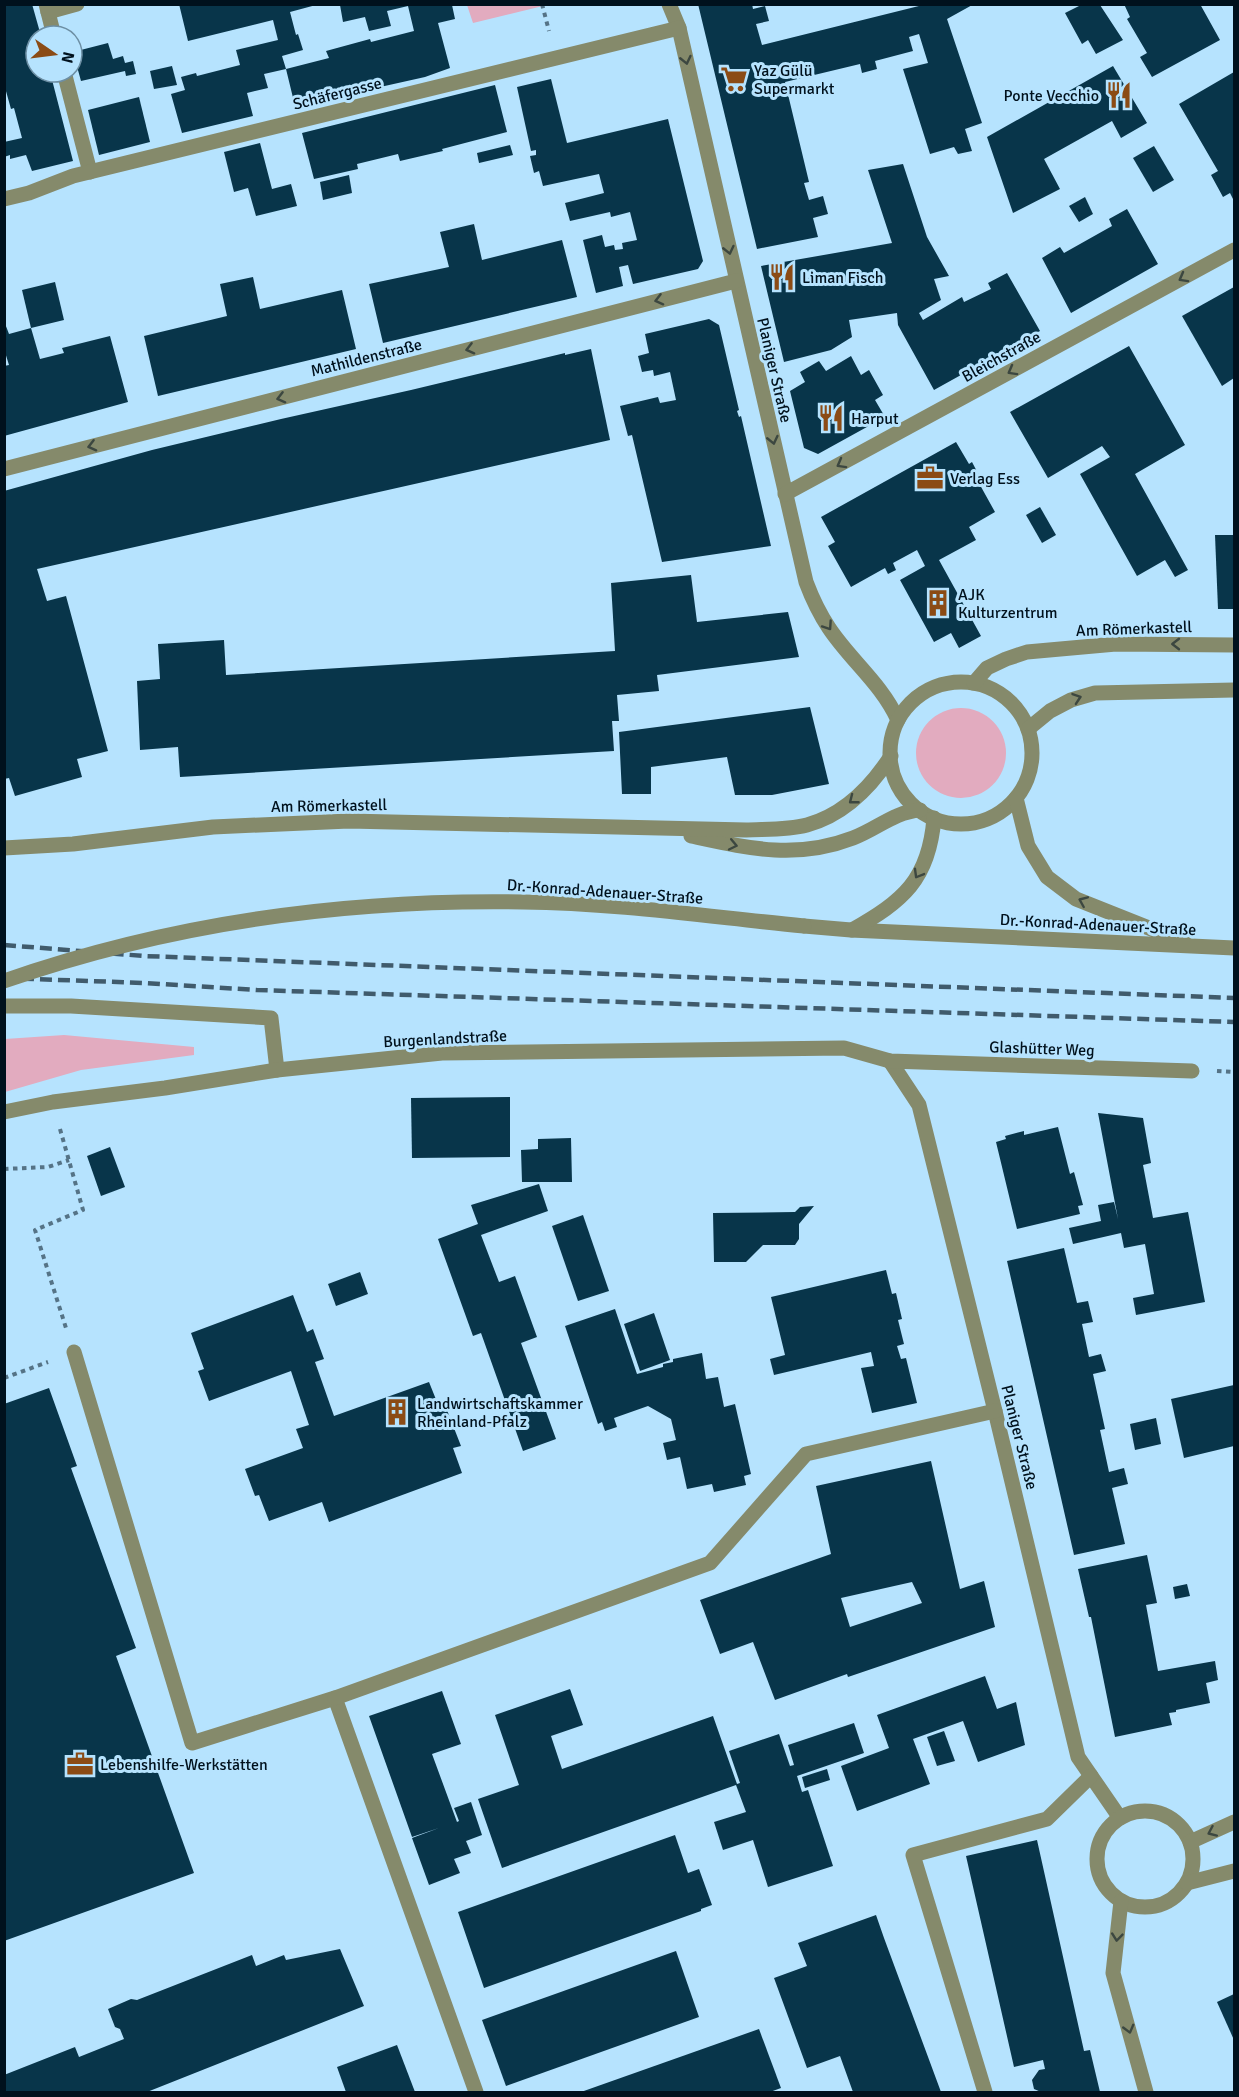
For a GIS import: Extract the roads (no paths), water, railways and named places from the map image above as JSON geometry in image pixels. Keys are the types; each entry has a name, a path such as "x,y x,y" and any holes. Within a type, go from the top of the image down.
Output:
{"street":[{"path":"51,24 47,8 78,4"},
{"name":"Planiger Straße","path":"669,4 679,28 803,574 815,606 829,628 889,700 898,720"},
{"name":"Schäfergasse","path":"4,200 90,172 679,28"},
{"path":"67,84 90,172"},
{"name":"Bleichstraße","path":"785,494 1234,250"},
{"name":"Mathildenstraße","path":"4,469 736,280"},
{"name":"Am Römerkastell","path":"974,683 987,668 1006,659 1039,651 1116,644 1234,645"},
{"name":"Am Römerkastell","path":"956,682 974,683 992,688 1020,712 1028,729 1032,751 1030,772 1016,798 1003,811 978,821 951,823 934,818 908,800 893,772 891,744 898,720 915,699 938,686 956,682"},
{"path":"1028,729 1057,707 1095,693 1234,690"},
{"name":"Am Römerkastell","path":"4,848 73,844 213,827 349,821 746,830 805,826 822,820 849,803 878,776 891,756"},
{"path":"1016,798 1028,846 1038,864 1053,882 1076,899 1196,946"},
{"name":"Am Römerkastell","path":"655,828 739,846 786,852 833,845 854,838 900,814 920,810"},
{"path":"851,930 899,899 915,881 926,861 932,839 934,818"},
{"name":"Dr.-Konrad-Adenauer-Straße","path":"4,981 112,948 194,930 277,916 359,906 442,902 525,902 608,906 851,930 1234,948"},
{"path":"4,1006 71,1006 271,1018 278,1070"},
{"name":"Burgenlandstraße","path":"4,1112 53,1102 165,1088 278,1070 442,1053 844,1048 890,1061"},
{"name":"Planiger Straße","path":"890,1061 919,1105 1078,1757 1120,1818"},
{"name":"Glashütter Weg","path":"890,1061 1192,1071"},
{"path":"74,1352 192,1743 336,1698 710,1563 806,1454 995,1411"},
{"path":"336,1698 476,2092"},
{"path":"986,2092 913,1855 1047,1819 1091,1776"},
{"path":"1146,1811 1173,1820 1190,1842 1193,1856 1192,1870 1187,1883 1165,1903 1150,1907 1135,1906 1120,1901 1108,1890 1099,1876 1097,1860 1100,1843 1107,1829 1120,1818 1132,1813 1146,1811"},
{"path":"1190,1842 1234,1822"},
{"path":"1187,1883 1234,1871"},
{"path":"1120,1901 1113,1973 1146,2092"}],"railway":[{"path":"4,945 144,956 1234,998"},
{"path":"4,978 257,990 1234,1022"}],"place":[{"name":"Yaz Gülü Supermarkt","path":"734,79"},
{"name":"Ponte Vecchio","path":"1119,95"},
{"name":"Liman Fisch","path":"782,277"},
{"name":"Harput","path":"831,418"},
{"name":"Verlag Ess","path":"930,478"},
{"name":"AJK Kulturzentrum","path":"938,603"},
{"name":"Landwirtschaftskammer Rheinland-Pfalz","path":"397,1412"},
{"name":"Lebenshilfe-Werkstätten","path":"80,1764"}]}
